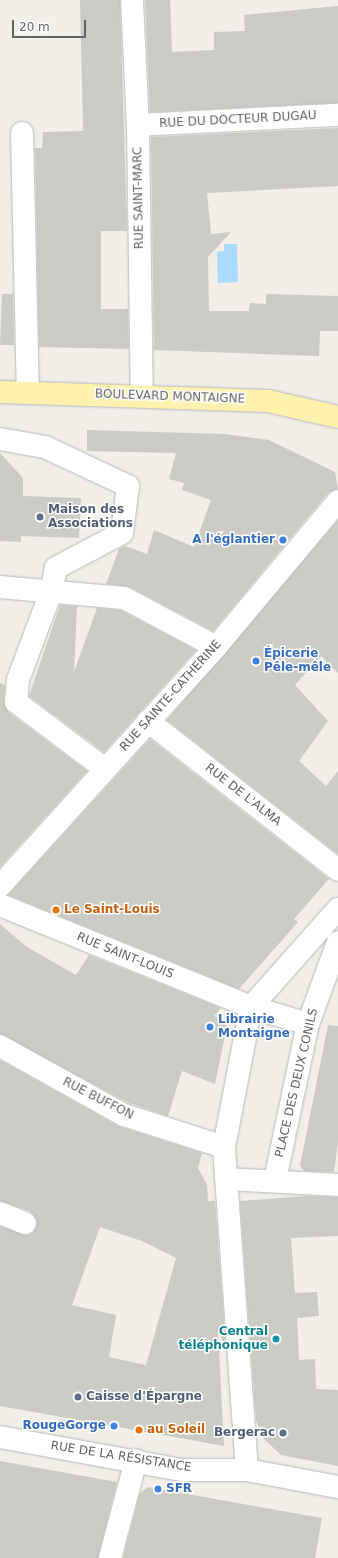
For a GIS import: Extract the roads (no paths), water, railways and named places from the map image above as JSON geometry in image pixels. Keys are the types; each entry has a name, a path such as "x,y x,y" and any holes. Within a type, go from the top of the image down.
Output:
{"main road":[{"name":"BOULEVARD MONTAIGNE","path":"0,392 268,401 338,417"}],"street":[{"name":"RUE SAINT-MARC","path":"132,0 138,125 142,396"},
{"name":"RUE DU DOCTEUR DUGAU","path":"138,125 338,115"},
{"path":"22,133 28,393"},
{"path":"0,439 45,447 128,486 122,533 56,568 51,592 18,680 16,702 105,770"},
{"name":"RUE SAINTE-CATHERINE","path":"0,886 216,647 338,501"},
{"path":"0,587 124,598 216,647"},
{"name":"RUE DE L'ALMA","path":"148,721 338,870"},
{"name":"RUE SAINT-LOUIS","path":"0,905 250,1007 308,1024"},
{"path":"247,1470 224,1146 250,1007 338,909"},
{"name":"PLACE DES DEUX CONILS","path":"275,1180 308,1024 338,942"},
{"name":"RUE BUFFON","path":"0,1046 124,1115 224,1146"},
{"path":"227,1179 275,1180 338,1185"},
{"path":"0,1213 25,1223"},
{"name":"RUE DE LA RÉSISTANCE","path":"0,1437 136,1460 182,1470 247,1470 338,1487"},
{"path":"110,1558 136,1460"}],"water":[{"path":"224,244 237,244 238,282 218,283 217,252 224,251"}],"place":[{"name":"Maison des Associations","path":"40,517"},
{"name":"A l'églantier","path":"283,540"},
{"name":"Épicerie Pêle-mêle","path":"256,661"},
{"name":"Le Saint-Louis","path":"56,910"},
{"name":"Librairie Montaigne","path":"210,1027"},
{"name":"Central téléphonique","path":"276,1339"},
{"name":"Caisse d'Épargne","path":"78,1397"},
{"name":"RougeGorge","path":"114,1426"},
{"name":"au Soleil","path":"139,1430"},
{"name":"Bergerac","path":"283,1433"},
{"name":"SFR","path":"158,1489"}]}
